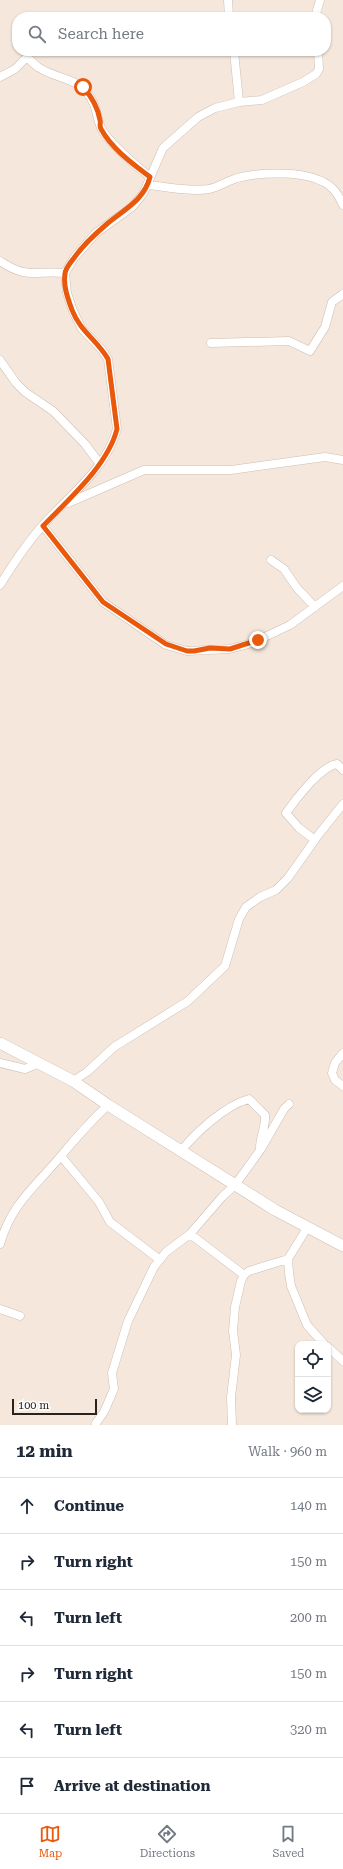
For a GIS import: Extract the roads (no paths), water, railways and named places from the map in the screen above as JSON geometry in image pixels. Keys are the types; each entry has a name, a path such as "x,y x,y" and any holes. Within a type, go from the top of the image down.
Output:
{"highway":[{"path":"0,1043 73,1081 108,1105 235,1185 307,1228 343,1246"}],"street":[{"path":"228,0 229,12"},
{"path":"316,12 320,0"},
{"path":"234,56 239,102"},
{"path":"0,585 11,567 43,526 100,464 114,440 117,429 108,359 102,350 82,329 73,311 67,293 65,273 82,247 109,222 132,207 149,181 163,148 198,117 215,108 239,102 262,100 286,91 316,74 319,69 318,56"},
{"path":"0,77 15,69 26,58 38,67 77,83 83,87 94,103 100,120 100,127 104,133 149,181 199,190 211,189 238,178 287,173 305,176 325,183 337,194 343,206"},
{"path":"0,261 27,274 52,272 65,273"},
{"path":"211,343 289,341 310,351 325,327 332,302 343,294"},
{"path":"0,360 16,383 25,392 53,411 85,444 100,464"},
{"path":"63,505 144,470 231,470 325,457 343,460"},
{"path":"43,526 103,602 166,644 179,649 194,651 237,647 290,625 343,586"},
{"path":"271,560 284,569 297,588 316,607"},
{"path":"315,840 299,828 286,813 296,799 326,768 337,764 343,770"},
{"path":"73,1081 87,1072 114,1047 188,1002 225,966 239,919 246,907 251,902 281,886 343,804"},
{"path":"343,1053 332,1070 335,1080 343,1086"},
{"path":"0,1063 25,1069 38,1064"},
{"path":"181,1150 212,1120 238,1103 249,1099 265,1115 263,1130 260,1136 260,1149"},
{"path":"96,1423 104,1412 114,1390 112,1373 128,1321 145,1284 166,1252 190,1234 222,1197 235,1185 289,1104"},
{"path":"0,1244 6,1225 22,1199 83,1129 108,1105"},
{"path":"61,1156 99,1202 110,1222 160,1260"},
{"path":"307,1228 288,1259 291,1286 307,1325 321,1341"},
{"path":"190,1234 244,1275"},
{"path":"232,1425 230,1397 236,1355 233,1331 238,1291 244,1275 255,1269 288,1259"},
{"path":"0,1309 20,1316"},
{"path":"331,1350 343,1361"}]}
